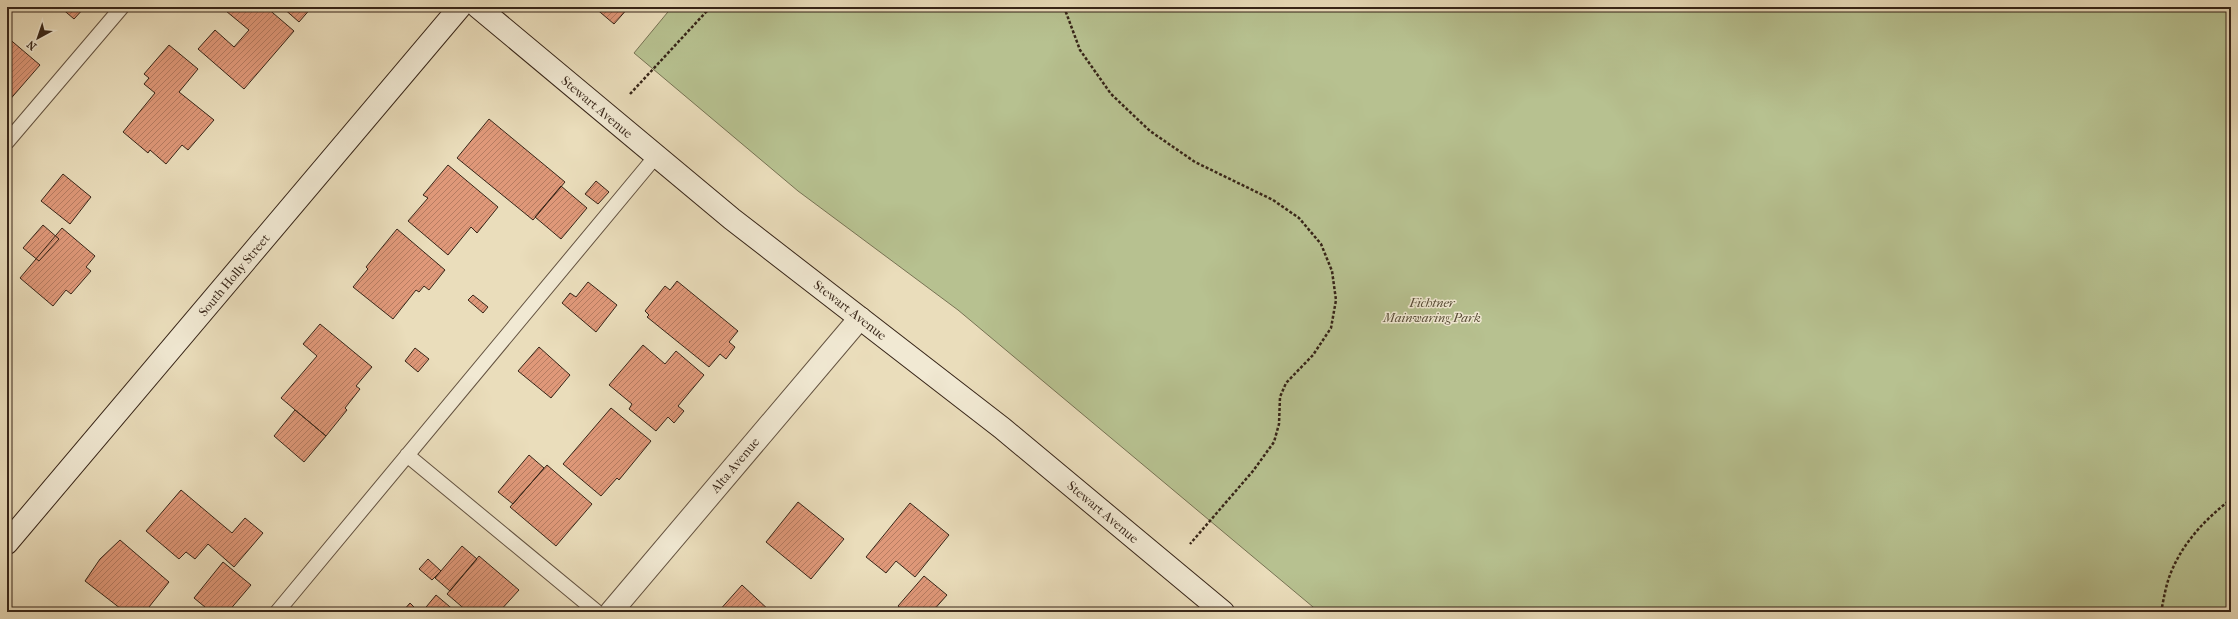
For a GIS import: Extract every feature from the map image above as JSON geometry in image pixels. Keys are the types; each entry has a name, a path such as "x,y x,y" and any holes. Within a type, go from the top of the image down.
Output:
{"street":[{"name":"South Holly Street","path":"7,544 460,7"},
{"name":"Stewart Avenue","path":"478,7 656,156 860,318 1002,428 1223,612"},
{"name":"Alta Avenue","path":"611,612 860,318"}],"lane":[{"path":"7,142 122,7"},
{"path":"277,612 656,156"},
{"path":"407,455 597,612"}],"path":[{"path":"609,117 706,12 714,7"},
{"path":"1064,7 1080,50 1111,94 1150,132 1195,162 1273,200 1299,218 1321,244 1332,271 1336,300 1332,328 1313,355 1286,383 1280,398 1279,424 1274,442 1253,471 1170,568"},
{"path":"2161,612 2171,571 2188,539 2214,513 2231,500"}],"green space":[{"name":"Fichtner Mainwaring Park","path":"672,7 2231,7 2231,612 1319,612 958,310 798,191 634,53"}],"building":[{"path":"60,7 85,7 74,19"},
{"path":"230,7 266,7 294,31 244,89 198,49 215,30 234,47 249,30 226,11"},
{"path":"282,7 312,7 299,22"},
{"path":"594,7 629,7 614,24"},
{"path":"7,37 40,65 7,103"},
{"path":"169,45 198,69 179,92 214,120 188,150 182,145 166,164 150,150 148,153 123,132 155,93 144,84 149,78 144,74"},
{"path":"489,119 565,182 533,220 457,158"},
{"path":"448,165 498,207 477,233 471,227 448,255 408,221 428,198 423,195"},
{"path":"63,174 91,197 70,224 41,201"},
{"path":"596,181 609,192 598,204 585,194"},
{"path":"561,186 587,208 561,239 535,217"},
{"path":"43,225 59,239 39,261 23,248"},
{"path":"62,228 95,256 86,267 91,271 71,294 66,290 53,306 20,278"},
{"path":"397,229 445,270 429,290 424,286 419,292 416,290 393,319 353,287 368,269 366,267"},
{"path":"677,281 738,331 729,342 735,347 726,359 720,354 709,367 647,317 649,315 645,311 665,286 670,290"},
{"path":"588,282 617,305 596,332 562,303 570,293 576,297"},
{"path":"473,295 488,307 483,313 468,300"},
{"path":"320,324 372,367 356,386 360,389 345,408 347,410 326,436 281,398 317,356 303,344"},
{"path":"643,345 665,364 676,351 704,375 678,406 684,411 674,423 668,417 656,431 629,409 632,404 609,385"},
{"path":"539,347 570,375 551,398 518,371"},
{"path":"415,348 429,359 418,372 405,361"},
{"path":"611,408 651,441 619,480 617,478 601,496 563,464"},
{"path":"295,410 326,436 304,462 274,436"},
{"path":"529,455 544,468 513,504 498,492"},
{"path":"547,465 592,504 556,546 510,507"},
{"path":"181,490 232,533 245,518 263,533 234,567 208,544 195,559 186,552 179,559 146,531"},
{"path":"798,502 844,539 811,579 766,542"},
{"path":"910,503 949,535 915,577 896,561 886,573 866,557"},
{"path":"120,540 169,582 145,612 125,612 85,581 100,559"},
{"path":"462,546 477,559 450,591 435,578"},
{"path":"479,556 519,590 499,612 468,612 447,594"},
{"path":"428,559 441,571 432,580 419,569"},
{"path":"223,562 251,585 228,612 211,612 194,598"},
{"path":"924,576 947,595 932,612 905,612 898,606"},
{"path":"742,585 771,612 718,612"},
{"path":"436,595 456,612 422,612"},
{"path":"410,603 419,612 402,612"}]}
